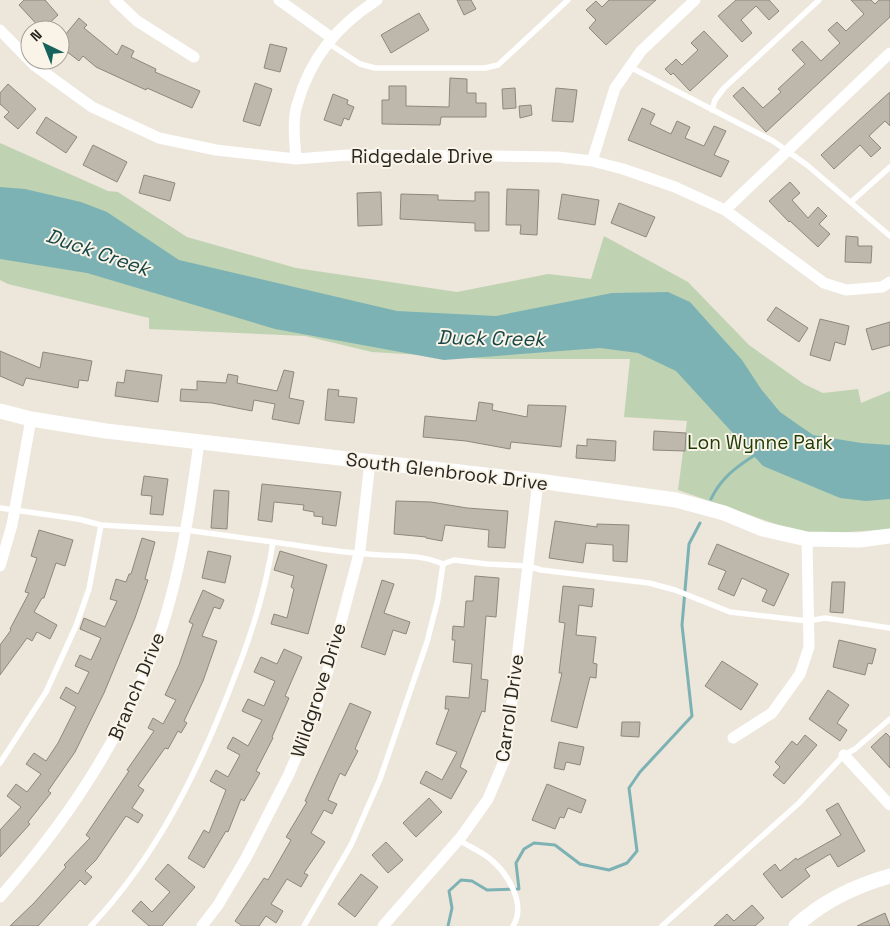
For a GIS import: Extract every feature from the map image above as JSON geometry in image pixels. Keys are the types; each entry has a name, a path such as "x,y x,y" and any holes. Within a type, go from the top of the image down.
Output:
{"street":[{"path":"114,0 137,21 194,57"},
{"path":"279,0 330,41"},
{"path":"296,159 297,105 314,62 352,17 377,0"},
{"path":"592,161 615,88 641,51 695,0"},
{"name":"Ridgedale Drive","path":"0,30 34,65 92,107 159,138 216,150 296,159 348,155 558,157 592,161 623,169 675,187 725,210 824,283 846,290 882,287 890,282"},
{"path":"725,210 890,53"},
{"name":"South Glenbrook Drive","path":"0,411 31,419 106,431 538,481 676,500 724,514 763,529 807,539 860,540 890,536"},
{"path":"0,566 15,511 31,419"},
{"name":"Branch Drive","path":"0,897 40,852 73,807 105,755 149,665 168,606 186,530 199,442"},
{"name":"Wildgrove Drive","path":"202,926 218,905 246,858 289,774 314,715 330,664 359,553 370,462"},
{"name":"Carroll Drive","path":"383,926 458,840 488,799 505,759 538,481"},
{"path":"733,738 772,713 800,674 809,648 807,539"},
{"path":"844,755 890,805"},
{"path":"796,926 815,909 862,884 890,876"}],"lane":[{"path":"330,41 360,64 375,68 485,68 498,65 568,0"},
{"path":"712,110 715,100 724,88 819,0"},
{"path":"630,67 787,150 890,236"},
{"path":"851,202 890,166"},
{"path":"0,508 78,519 101,525 186,530 359,553 408,554 430,558 443,564 454,560 528,566 540,570 649,582 678,591 730,612 808,621 825,618 890,628"},
{"path":"0,763 46,692 76,626 89,589 101,525"},
{"path":"91,926 121,891 140,864 177,807 203,758 223,711 260,606 270,566 272,542"},
{"path":"304,926 352,845 380,779 427,642 438,599 443,564"},
{"path":"662,926 799,803 844,755 854,749 890,718"},
{"path":"458,840 488,857 508,880 515,896 517,919 513,926"}],"green space":[{"name":"Lon Wynne Park","path":"0,143 108,191 118,192 187,237 296,268 457,292 548,274 591,279 604,236 688,282 749,345 804,384 823,393 858,389 861,403 890,391 890,529 807,535 678,490 687,421 624,417 630,359 486,359 372,352 305,336 149,329 149,318 8,284 0,280"}],"water":[{"name":"Duck Creek","path":"0,187 25,189 81,202 107,212 179,260 397,311 496,316 612,293 668,292 690,302 742,360 761,389 780,412 813,435 861,443 890,445 890,499 866,501 840,498 763,466 676,371 638,353 600,348 444,360 275,329 87,273 0,259"}],"building":[{"path":"24,0 45,0 58,15 53,20 33,20 19,5"},
{"path":"457,0 471,0 476,9 464,15"},
{"path":"609,0 656,0 606,45 589,28 596,20 586,10 596,1 602,7"},
{"path":"736,0 769,0 779,11 769,20 756,6 741,20 752,33 742,42 718,16"},
{"path":"851,0 871,0 875,4 879,0 890,0 890,17 766,132 733,96 743,87 763,108 781,92 778,89 805,64 792,50 802,41 821,61 840,43 828,30 837,22 846,31 864,14"},
{"path":"419,13 429,30 391,53 381,35"},
{"path":"79,18 87,25 84,28 117,55 122,45 134,51 131,57 156,69 155,72 200,91 192,108 147,88 146,90 96,67 83,56 79,61 70,54 70,29"},
{"path":"704,31 728,56 690,91 673,73 671,75 665,69 676,59 682,65 698,50 691,43"},
{"path":"270,44 287,48 280,72 264,68"},
{"path":"450,78 467,79 467,93 476,93 476,103 486,103 486,117 441,117 440,125 382,124 382,100 389,100 389,86 406,86 406,106 449,107"},
{"path":"255,83 272,89 260,126 243,121"},
{"path":"8,84 36,109 18,129 4,117 9,112 0,104 0,93"},
{"path":"515,88 516,108 503,109 502,89"},
{"path":"556,88 577,90 573,122 552,121"},
{"path":"890,92 890,126 885,121 869,136 881,148 871,157 860,145 834,169 821,155"},
{"path":"333,94 348,100 347,104 354,107 349,120 344,118 341,126 324,120"},
{"path":"531,105 532,115 520,118 519,106"},
{"path":"642,108 655,114 650,124 671,134 677,121 690,127 685,138 704,146 714,126 726,131 714,155 729,161 721,177 628,140"},
{"path":"46,117 77,137 66,153 36,133"},
{"path":"93,145 127,162 117,182 83,165"},
{"path":"144,175 175,183 170,201 139,193"},
{"path":"790,182 800,193 792,200 808,218 818,207 827,216 819,224 830,234 818,247 789,222 769,201"},
{"path":"507,189 539,190 537,235 520,234 521,225 506,225"},
{"path":"381,192 382,225 358,226 357,193"},
{"path":"475,192 489,192 489,231 475,231 475,223 400,219 401,194 438,195 438,200 475,201"},
{"path":"562,194 599,200 595,225 558,219"},
{"path":"619,203 655,217 646,237 611,223"},
{"path":"846,236 858,237 858,246 872,246 871,263 845,262"},
{"path":"776,307 808,328 799,342 767,320"},
{"path":"820,319 849,326 845,345 835,342 830,361 810,355"},
{"path":"890,322 890,345 872,350 866,329"},
{"path":"0,351 40,368 43,352 92,361 88,381 79,380 78,388 26,378 23,386 0,376"},
{"path":"126,370 162,375 158,402 115,396 117,382 124,383"},
{"path":"284,370 294,372 289,398 304,401 299,424 272,419 275,404 254,400 252,411 212,403 180,401 181,389 197,390 197,381 226,383 228,374 238,376 237,383 277,391"},
{"path":"328,389 339,390 338,396 357,398 354,423 325,420"},
{"path":"479,402 493,404 492,410 527,417 528,405 566,406 561,447 511,442 510,449 466,441 423,437 425,416 476,421"},
{"path":"654,431 686,433 685,451 653,450"},
{"path":"587,439 616,441 615,461 576,458 577,445 587,446"},
{"path":"144,476 168,479 163,515 150,514 152,496 141,495"},
{"path":"262,484 341,492 336,526 322,524 323,517 314,516 314,512 303,510 304,505 274,502 272,522 258,520"},
{"path":"214,490 229,491 227,529 211,528"},
{"path":"396,501 431,502 467,508 508,511 505,548 488,547 489,530 445,525 442,541 426,537 394,534"},
{"path":"555,521 597,527 597,524 629,525 627,562 613,561 613,545 586,543 583,563 549,558"},
{"path":"39,530 73,540 65,566 56,563 44,598 42,598 34,612 57,625 50,639 37,632 32,641 27,638 0,675 0,645 11,630 29,593 25,592 37,558 31,556"},
{"path":"142,538 155,542 145,579 148,580 135,618 104,693 75,752 48,791 51,793 28,822 30,824 0,857 0,830 21,807 7,796 16,784 27,792 41,774 26,764 34,753 46,761 58,743 76,707 60,698 66,687 78,694 89,672 75,666 80,655 91,660 101,638 80,629 84,618 105,627 117,601 110,599 116,579 126,582 129,574 131,574"},
{"path":"717,544 789,574 774,606 762,601 767,590 742,578 734,596 718,589 726,571 708,564"},
{"path":"208,551 231,556 225,583 202,578"},
{"path":"280,551 327,565 308,634 271,624 274,614 287,618 294,589 291,587 294,576 274,570"},
{"path":"475,576 499,578 496,617 486,616 481,679 488,680 485,712 482,711 460,767 467,771 451,799 420,783 426,771 442,780 457,752 436,744 449,709 445,709 446,696 469,698 472,664 453,662 455,640 452,640 453,626 464,627 466,601 473,601"},
{"path":"382,580 394,584 384,613 410,622 406,634 393,630 385,655 361,647"},
{"path":"832,582 845,582 843,613 830,612"},
{"path":"563,586 594,589 592,607 579,605 576,635 596,637 593,663 597,664 596,678 590,677 577,728 551,721 562,673 559,673 565,623 559,622"},
{"path":"203,590 224,600 220,609 214,607 202,636 217,641 203,681 184,721 187,723 181,733 178,731 168,749 165,748 138,786 144,790 132,808 143,815 138,823 126,816 96,860 85,871 92,877 85,885 80,880 38,926 10,926 34,903 66,867 64,865 90,838 86,835 154,731 148,728 153,718 163,724 176,700 165,695 179,665 193,624 189,622"},
{"path":"839,640 876,649 872,664 868,663 865,675 833,667"},
{"path":"284,649 302,657 285,696 289,698 273,738 256,771 260,773 244,801 241,799 228,832 226,831 204,868 188,858 204,830 209,833 226,790 210,781 216,770 228,777 240,755 227,748 233,737 248,746 262,720 242,711 248,699 264,706 275,681 254,672 261,657 277,664"},
{"path":"722,661 758,684 741,710 705,686"},
{"path":"828,690 849,705 837,723 847,730 840,741 809,719"},
{"path":"350,703 371,712 355,749 358,751 345,776 340,773 328,800 337,804 332,814 324,810 311,833 325,842 304,873 308,875 301,887 287,879 271,904 283,911 276,923 266,916 259,926 242,926 235,921 264,878 268,880 291,840 286,837 307,802 305,801"},
{"path":"622,722 640,722 639,737 621,736"},
{"path":"886,733 890,737 890,768 871,747"},
{"path":"805,735 817,745 784,784 773,775 780,767 775,762 792,741 797,745"},
{"path":"559,742 584,747 580,765 566,762 564,770 554,768"},
{"path":"547,784 586,800 581,813 568,808 564,818 560,817 555,829 532,820"},
{"path":"429,798 442,812 416,837 403,823"},
{"path":"838,803 865,851 838,867 830,854 805,869 810,876 782,898 763,874 775,864 780,871 796,858 797,860 841,835 826,810"},
{"path":"386,842 403,860 388,873 372,855"},
{"path":"168,864 195,887 162,926 149,926 132,911 141,901 152,912 170,892 155,879"},
{"path":"361,874 378,887 355,917 338,904"},
{"path":"752,905 764,918 755,926 714,926 727,914 734,921"},
{"path":"885,913 890,926 857,926"}],"waterway":[{"path":"711,499 719,485 755,455"},
{"path":"448,926 452,908 449,891 461,880 472,881 487,890 519,889 516,863 524,849 534,843 555,845 580,864 609,870 627,863 637,851 629,788 640,772 692,716 682,625 689,544 700,523"}]}
